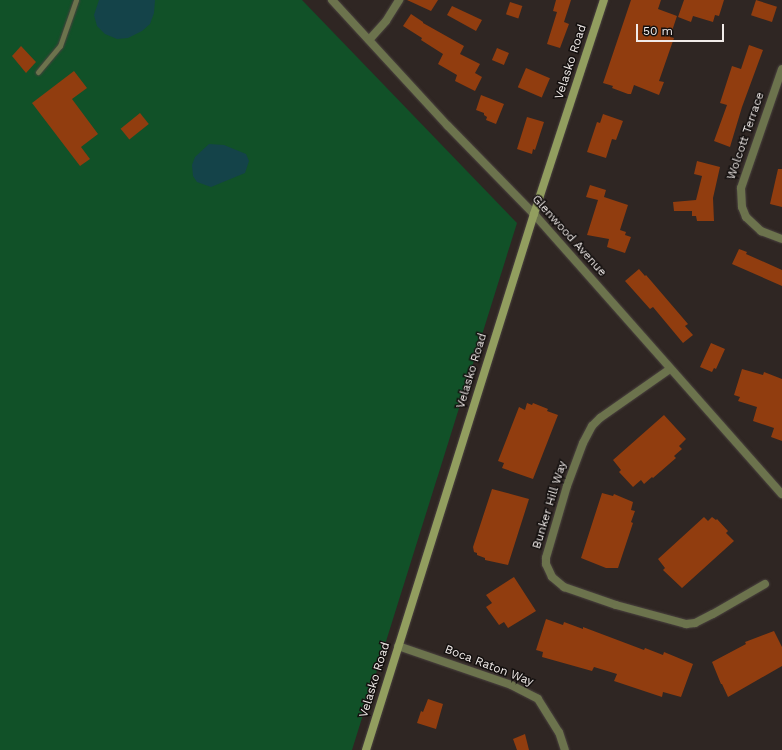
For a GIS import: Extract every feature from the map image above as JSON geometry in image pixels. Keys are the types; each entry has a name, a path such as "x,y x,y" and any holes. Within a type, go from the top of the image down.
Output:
{"street":[{"name":"Glenwood Avenue","path":"332,0 448,126 534,214 782,494"},
{"path":"369,40 386,20 399,0"},
{"name":"Velasko Road","path":"366,750 534,214 604,0"},
{"name":"Wolcott Terrace","path":"782,69 741,188 742,207 746,216 761,231 782,239"},
{"name":"Bunker Hill Way","path":"670,369 600,418 592,426 583,443 567,486 546,558 546,564 552,577 564,587 616,605 686,624 695,623 713,614 765,584"},
{"name":"Boca Raton Way","path":"398,646 511,685 538,699 559,732 564,750"}],"lane":[{"path":"38,72 60,46 76,0"}],"green space":[{"path":"0,0 302,0 517,223 352,750 0,750"}],"water":[{"path":"99,0 155,0 154,13 150,24 142,31 128,38 117,39 105,34 97,26 94,15"},
{"path":"209,144 224,145 246,154 249,161 245,173 211,187 197,182 193,176 192,165 195,157"}],"building":[{"path":"407,0 438,0 431,11"},
{"path":"556,0 571,0 564,22 569,24 560,48 547,44 557,12 553,11"},
{"path":"631,0 661,0 658,9 677,16 670,37 674,38 659,81 664,82 659,95 634,85 631,94 628,94 612,88 613,86 603,83"},
{"path":"684,0 724,0 719,16 715,15 713,22 693,16 691,22 678,17"},
{"path":"756,0 777,7 772,22 751,15"},
{"path":"510,2 522,6 518,18 506,14"},
{"path":"452,6 482,20 476,31 447,15"},
{"path":"411,14 423,23 464,46 460,54 480,64 475,73 482,77 475,91 455,81 457,75 438,64 443,54 403,26"},
{"path":"749,45 763,50 742,107 730,147 714,141 727,105 720,103 732,66 741,69"},
{"path":"21,46 36,62 26,73 12,56"},
{"path":"497,48 509,53 504,65 492,60"},
{"path":"526,68 550,78 542,97 518,87"},
{"path":"74,71 87,88 72,99 98,134 81,147 90,159 80,166 32,103"},
{"path":"481,95 504,104 496,124 486,120 487,117 484,113 476,110"},
{"path":"140,113 149,124 129,140 121,129"},
{"path":"603,114 623,121 616,140 612,139 606,158 587,152 597,122 600,123"},
{"path":"527,117 544,122 535,150 533,149 532,154 517,149"},
{"path":"697,161 720,167 713,198 714,221 697,221 696,216 692,216 692,211 674,211 673,202 696,200 702,176 694,174"},
{"path":"778,169 782,169 782,207 770,204"},
{"path":"590,185 606,190 604,197 628,205 620,230 626,232 625,235 631,237 625,253 607,247 609,239 587,235 598,200 586,197"},
{"path":"739,249 747,252 746,254 782,270 782,286 732,264"},
{"path":"639,269 645,276 646,275 688,324 685,326 693,335 683,343 653,307 650,309 625,281"},
{"path":"711,343 725,349 716,369 714,368 712,372 700,367"},
{"path":"742,369 763,375 764,372 782,379 782,441 771,437 774,428 753,421 757,407 738,401 740,397 734,395"},
{"path":"527,403 532,405 533,403 558,415 533,479 502,468 504,463 498,461 519,407 525,410"},
{"path":"664,415 686,439 679,446 682,449 674,456 676,458 653,478 652,477 644,484 641,480 633,487 619,472 621,470 613,460"},
{"path":"492,489 529,499 508,565 485,560 485,558 474,552 473,547"},
{"path":"602,493 613,496 614,494 633,502 631,510 635,511 631,522 633,523 618,568 606,568 581,558"},
{"path":"704,517 708,521 712,517 716,520 717,519 728,531 726,533 734,541 682,588 663,570 665,568 658,559"},
{"path":"514,577 536,611 508,628 504,622 499,625 486,607 492,603 486,595"},
{"path":"546,619 563,625 564,622 583,629 583,627 644,650 645,648 663,655 664,652 693,664 681,697 663,692 662,697 614,681 617,674 594,667 592,671 542,657 543,652 536,650"},
{"path":"774,631 782,647 782,666 728,697 712,662 746,644 745,642"},
{"path":"428,699 443,704 436,729 417,723 421,711 423,712"},
{"path":"525,734 529,750 517,750 513,739"}]}
